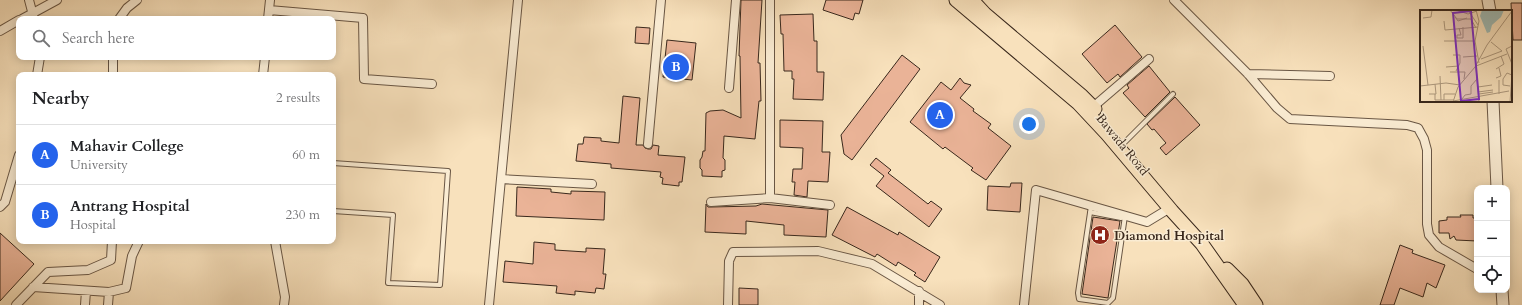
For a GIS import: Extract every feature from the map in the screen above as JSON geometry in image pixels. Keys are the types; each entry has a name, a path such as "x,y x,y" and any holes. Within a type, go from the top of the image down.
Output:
{"main road":[{"name":"Bawada Road","path":"964,1 985,14 1057,73 1093,107 1122,145 1242,284 1252,304"},
{"path":"964,1 1019,55 1078,104 1107,134 1252,304"}],"street":[{"path":"29,0 33,16 57,0"},
{"path":"121,16 137,0"},
{"path":"268,16 270,0"},
{"path":"489,305 518,0"},
{"path":"648,144 661,0"},
{"path":"729,88 736,0"},
{"path":"770,0 770,198"},
{"path":"1174,0 1248,74 1277,108 1290,119 1407,125 1418,128 1424,139 1427,150 1427,224 1429,235 1439,247 1474,267"},
{"path":"1488,0 1490,10"},
{"path":"269,10 363,18 364,79 432,84"},
{"path":"0,31 16,22"},
{"path":"1093,107 1149,59"},
{"path":"38,72 40,60"},
{"path":"113,60 113,72"},
{"path":"263,72 265,60"},
{"path":"1248,74 1330,76"},
{"path":"1494,102 1497,185"},
{"path":"0,207 5,202 16,165"},
{"path":"501,179 592,184"},
{"path":"1024,305 1036,190 1091,209 1147,222 1170,208"},
{"path":"711,202 770,198 830,205"},
{"path":"16,305 48,272 88,270 111,260 112,244"},
{"path":"33,287 109,292 126,288 132,256 138,244"},
{"path":"276,244 285,297 284,305"},
{"path":"728,305 729,260 733,252 818,251 872,264 940,305"},
{"path":"85,305 86,291"},
{"path":"919,291 919,305"},
{"path":"108,305 109,292"},
{"path":"1502,293 1503,305"}],"lane":[{"path":"1122,145 1173,94"},
{"path":"336,163 448,172 440,285 388,283 393,215 336,210"},
{"path":"1091,209 1078,293 1079,299 1108,303 1113,298 1125,217"}],"building":[{"path":"741,0 762,0 758,63 760,63 761,101 759,101 755,139 724,136 723,158 725,160 725,170 722,171 722,177 702,176 700,160 703,151 705,151 706,113 710,111 723,110 741,118 739,56"},
{"path":"826,0 863,0 859,14 855,13 853,20 823,10"},
{"path":"1511,3 1522,3 1522,40 1513,40"},
{"path":"813,14 814,41 817,41 817,72 824,72 823,100 793,99 794,79 792,79 792,71 784,71 783,34 781,34 780,15"},
{"path":"1115,25 1142,57 1120,77 1118,74 1107,83 1082,54"},
{"path":"636,27 650,28 649,44 635,43"},
{"path":"667,40 696,43 692,80 663,77"},
{"path":"902,55 920,69 852,160 844,154 841,135"},
{"path":"1149,66 1170,92 1145,117 1123,93 1129,88 1127,85"},
{"path":"960,78 964,83 971,85 960,98 974,109 973,111 991,124 988,128 1011,146 986,180 971,170 973,168 945,147 943,149 910,122 941,82 951,90"},
{"path":"623,96 640,98 636,145 643,145 648,149 651,149 653,145 659,146 658,155 685,157 682,182 679,182 679,186 662,184 663,178 660,177 661,172 611,168 611,164 576,161 578,144 583,144 584,137 601,138 601,141 619,143"},
{"path":"1175,97 1200,125 1166,155 1160,148 1166,143 1154,129 1152,130 1147,124"},
{"path":"780,120 823,121 822,152 830,152 828,182 808,181 807,197 794,195 795,182 792,182 793,169 802,169 803,148 780,147"},
{"path":"876,158 891,170 888,173 928,204 931,201 942,209 929,227 876,186 884,176 870,165"},
{"path":"1011,183 1022,183 1020,212 987,210 988,186 1010,187"},
{"path":"517,187 551,189 551,192 571,194 571,191 605,192 604,220 516,216"},
{"path":"706,204 708,207 756,206 762,204 828,210 826,237 784,235 784,225 746,221 746,234 705,232"},
{"path":"847,207 898,235 899,232 940,257 925,282 914,275 916,273 898,262 896,266 877,254 875,257 832,235"},
{"path":"1460,215 1473,215 1474,241 1456,240 1454,236 1450,239 1449,233 1439,233 1439,221 1447,220 1447,217 1461,217"},
{"path":"1093,217 1120,221 1108,298 1082,294"},
{"path":"0,233 34,264 0,301"},
{"path":"534,242 555,244 555,250 586,252 586,248 605,249 603,274 606,274 604,289 596,288 595,293 575,291 575,295 556,293 557,286 503,282 505,261 533,264"},
{"path":"1400,245 1413,250 1412,253 1445,265 1436,288 1427,283 1423,297 1400,288 1394,305 1380,305"},
{"path":"739,288 758,289 758,305 739,305"}],"place":[{"name":"Antrang Hospital","path":"676,67"},
{"name":"Mahavir College","path":"940,115"},
{"name":"Diamond Hospital","path":"1100,235"}]}
